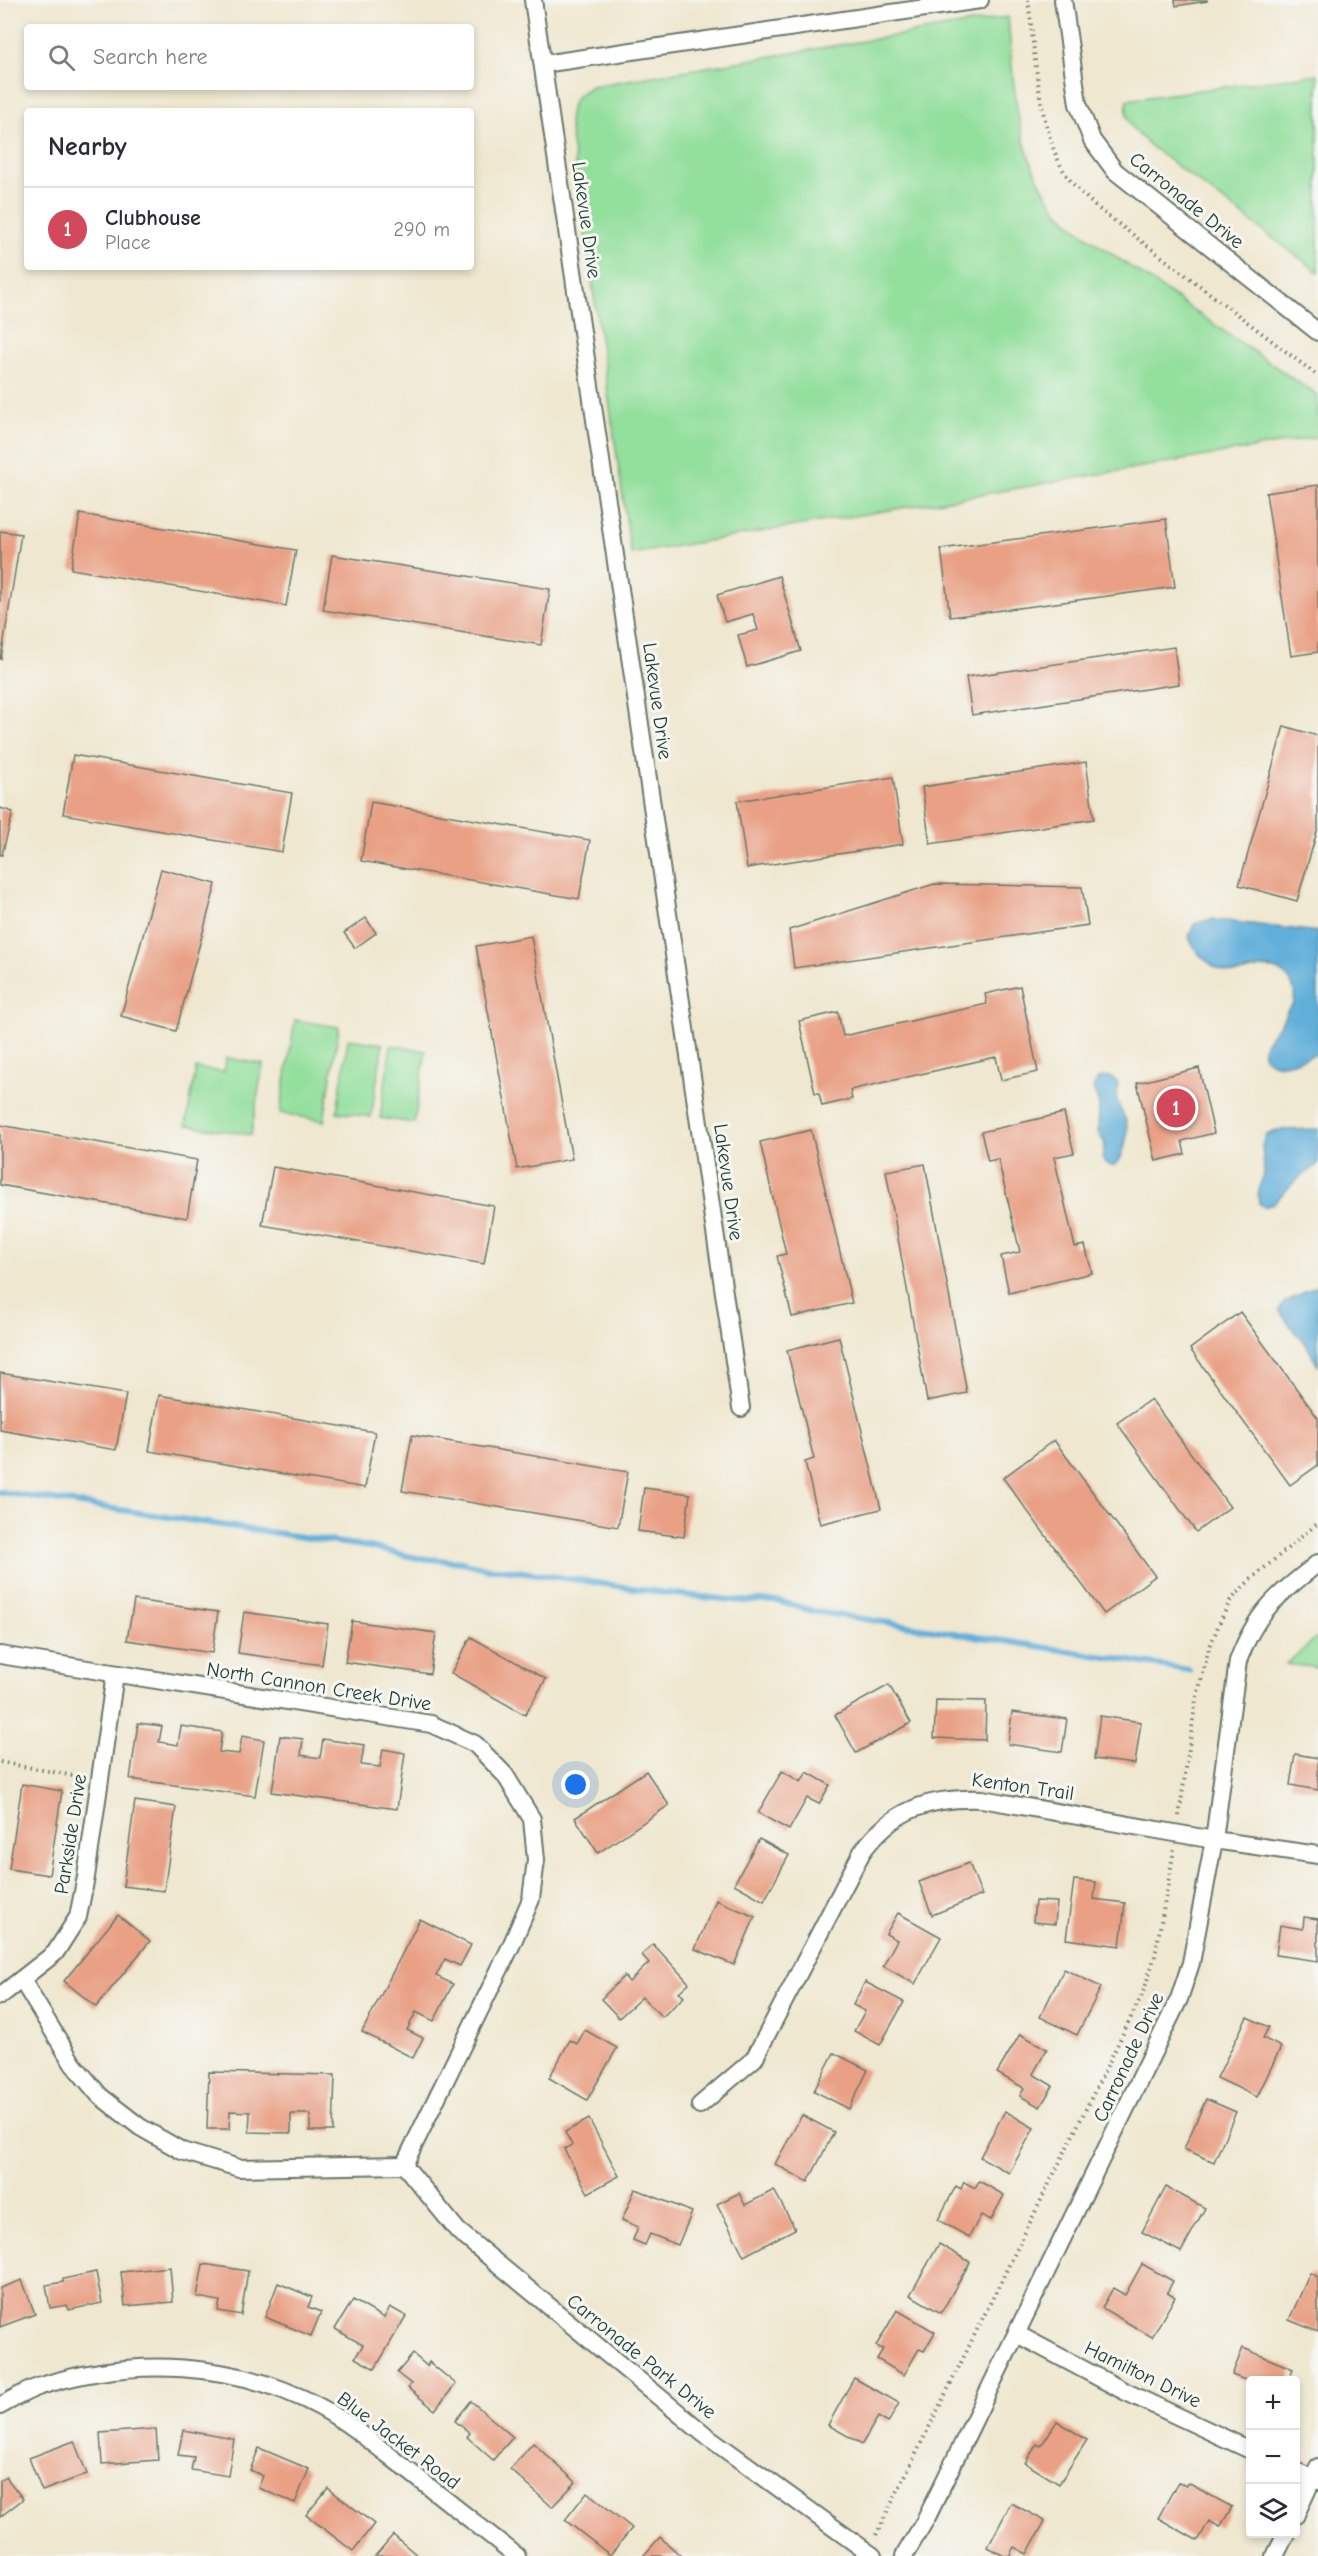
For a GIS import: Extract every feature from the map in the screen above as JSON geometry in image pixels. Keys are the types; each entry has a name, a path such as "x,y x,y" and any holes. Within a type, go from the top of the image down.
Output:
{"street":[{"name":"Lakevue Drive","path":"533,0 741,1408"},
{"path":"543,64 980,0"},
{"name":"Carronade Drive","path":"1063,0 1078,104 1092,140 1115,171 1318,332"},
{"name":"Carronade Drive","path":"904,2556 926,2519 1179,1999 1191,1963 1214,1840 1240,1653 1246,1637 1262,1612 1318,1563"},
{"name":"North Cannon Creek Drive","path":"0,1655 431,1724 475,1744 505,1775 532,1819 536,1860 531,1899 512,1946 404,2165"},
{"name":"Parkside Drive","path":"0,1996 55,1953 78,1917 86,1877 115,1674"},
{"name":"Kenton Trail","path":"700,2105 754,2059 862,1852 885,1826 916,1807 945,1799 982,1799 1214,1840 1318,1855"},
{"path":"22,1980 73,2064 100,2096 140,2127 182,2151 238,2168 404,2165"},
{"name":"Carronade Park Drive","path":"404,2165 458,2231 704,2434 871,2555"},
{"name":"Hamilton Drive","path":"1017,2334 1124,2391 1246,2448"},
{"name":"Blue Jacket Road","path":"0,2406 39,2386 104,2371 157,2367 212,2370 263,2383 320,2407 358,2431 517,2556"},
{"path":"1300,2472 1316,2476 1300,2506"},
{"path":"1275,2556 1284,2538"}],"path":[{"path":"0,1762 100,1781"},
{"path":"871,2555 880,2528 1143,1993 1155,1956 1174,1849"}],"green space":[{"path":"1008,17 1015,93 1024,142 1043,189 1058,211 1093,241 1318,396 1318,437 631,554 569,122 574,100 592,86"},
{"path":"1318,74 1318,272 1153,148 1129,122 1127,100"},
{"path":"295,1020 339,1027 324,1121 280,1113"},
{"path":"348,1039 383,1044 371,1117 337,1112"},
{"path":"391,1045 426,1051 414,1123 380,1118"},
{"path":"226,1058 263,1064 251,1135 186,1125 196,1068 224,1072"},
{"path":"1318,1637 1318,1668 1286,1664"}],"water":[{"path":"1210,919 1318,932 1318,1054 1280,1065 1264,1056 1264,1045 1293,1005 1292,984 1283,974 1271,968 1230,973 1205,960 1195,949 1189,937 1194,924"},
{"path":"1108,1076 1118,1084 1118,1102 1127,1126 1122,1156 1114,1166 1108,1165 1102,1158 1105,1144 1098,1132 1099,1104 1093,1088 1098,1079"},
{"path":"1318,1129 1318,1164 1294,1182 1273,1204 1264,1207 1259,1203 1258,1196 1264,1168 1262,1146 1265,1136 1276,1130"},
{"path":"1318,1285 1318,1366 1304,1341 1279,1310 1285,1302"}],"building":[{"path":"1175,0 1207,0 1207,1 1176,6"},
{"path":"1318,485 1318,652 1291,656 1266,493"},
{"path":"80,514 296,550 286,606 71,569"},
{"path":"1166,519 1175,587 950,617 941,549"},
{"path":"0,531 21,534 1,659 0,659"},
{"path":"332,555 550,589 541,645 323,610"},
{"path":"779,576 801,651 747,667 738,635 758,630 753,614 725,622 717,595"},
{"path":"1174,647 1179,684 972,715 966,677"},
{"path":"1284,726 1318,736 1318,828 1297,901 1239,885"},
{"path":"73,755 292,793 282,852 63,814"},
{"path":"1086,762 1094,819 930,844 922,787"},
{"path":"893,777 903,844 747,868 737,801"},
{"path":"371,802 590,840 579,899 361,861"},
{"path":"0,808 13,812 2,855 0,855"},
{"path":"161,869 216,884 176,1031 121,1016"},
{"path":"934,884 1082,887 1088,925 794,968 789,930"},
{"path":"366,918 376,933 355,948 344,933"},
{"path":"531,936 572,1159 517,1169 476,946"},
{"path":"1020,986 1038,1072 1001,1080 996,1057 850,1090 852,1099 822,1106 819,1093 815,1093 799,1021 838,1012 843,1036 987,1004 985,994"},
{"path":"1199,1068 1214,1133 1182,1141 1185,1154 1156,1161 1137,1083"},
{"path":"1064,1113 1074,1153 1054,1157 1075,1247 1085,1245 1092,1273 1009,1293 1001,1256 1020,1252 998,1159 988,1161 981,1132"},
{"path":"0,1125 197,1160 187,1218 0,1185"},
{"path":"811,1130 852,1303 792,1317 777,1256 786,1254 760,1142"},
{"path":"925,1164 967,1393 927,1401 886,1171"},
{"path":"273,1167 494,1206 484,1264 262,1225"},
{"path":"1240,1312 1318,1418 1318,1465 1290,1485 1190,1349"},
{"path":"839,1337 881,1509 820,1524 805,1462 814,1459 787,1350"},
{"path":"0,1373 126,1394 116,1450 0,1430"},
{"path":"159,1395 375,1432 365,1488 149,1451"},
{"path":"1151,1399 1230,1507 1196,1532 1117,1423"},
{"path":"412,1435 628,1472 618,1527 402,1491"},
{"path":"1054,1440 1155,1576 1104,1614 1003,1478"},
{"path":"644,1488 690,1494 684,1537 638,1531"},
{"path":"134,1600 218,1612 212,1653 127,1640"},
{"path":"244,1612 328,1624 322,1665 238,1653"},
{"path":"352,1621 436,1633 430,1674 345,1662"},
{"path":"471,1637 546,1679 525,1715 451,1673"},
{"path":"889,1685 911,1723 856,1753 835,1715"},
{"path":"936,1700 986,1701 985,1740 934,1738"},
{"path":"1012,1712 1067,1719 1062,1752 1008,1744"},
{"path":"1100,1716 1141,1722 1135,1764 1094,1759"},
{"path":"138,1723 162,1726 159,1742 178,1745 181,1726 222,1732 219,1752 239,1754 242,1736 264,1740 255,1796 130,1779"},
{"path":"280,1736 303,1739 301,1755 320,1758 323,1739 364,1745 361,1765 380,1767 383,1749 405,1753 397,1809 272,1792"},
{"path":"1295,1754 1318,1758 1318,1790 1290,1785"},
{"path":"646,1771 669,1805 598,1853 575,1818"},
{"path":"782,1771 801,1782 807,1772 830,1785 819,1804 807,1798 789,1830 758,1813"},
{"path":"22,1784 62,1791 49,1875 9,1869"},
{"path":"135,1801 176,1807 164,1891 123,1886"},
{"path":"759,1839 789,1855 764,1901 734,1884"},
{"path":"969,1863 982,1895 932,1915 919,1882"},
{"path":"1074,1880 1096,1882 1094,1899 1125,1903 1120,1946 1066,1939"},
{"path":"716,1900 755,1917 734,1965 695,1949"},
{"path":"1035,1901 1057,1902 1055,1924 1033,1922"},
{"path":"898,1913 941,1937 915,1984 883,1966 897,1940 886,1934"},
{"path":"118,1915 150,1941 96,2007 64,1981"},
{"path":"1304,1917 1318,1919 1318,1961 1276,1955 1280,1925 1303,1929"},
{"path":"420,1919 471,1945 460,1966 445,1959 436,1976 453,1984 434,2021 416,2012 407,2030 423,2038 413,2058 362,2032"},
{"path":"653,1944 689,1983 679,1992 684,1997 662,2017 642,1997 619,2018 601,1999 624,1976 629,1982 649,1963 642,1955"},
{"path":"1064,1969 1101,1987 1077,2035 1040,2017"},
{"path":"865,1982 904,2002 880,2045 854,2031 865,2011 853,2005"},
{"path":"1247,2017 1269,2027 1263,2038 1281,2047 1257,2097 1217,2078"},
{"path":"585,2030 617,2048 587,2100 549,2078 570,2040 577,2044"},
{"path":"1020,2034 1047,2049 1033,2074 1053,2086 1040,2107 1020,2096 1024,2088 997,2073"},
{"path":"834,2053 868,2070 849,2109 814,2091"},
{"path":"209,2072 335,2075 333,2131 310,2131 310,2114 291,2114 291,2133 249,2132 250,2112 230,2111 229,2129 207,2129"},
{"path":"1206,2099 1236,2112 1214,2162 1184,2149"},
{"path":"1005,2111 1034,2128 1009,2173 980,2157"},
{"path":"802,2115 834,2132 808,2182 775,2164"},
{"path":"589,2119 619,2176 588,2193 564,2149 572,2145 565,2132"},
{"path":"979,2181 1004,2195 991,2220 981,2215 969,2237 938,2220 956,2186 961,2189 964,2182 975,2188"},
{"path":"1166,2187 1205,2208 1181,2252 1142,2232"},
{"path":"635,2189 692,2212 678,2245 650,2234 645,2245 633,2240 638,2227 622,2220"},
{"path":"774,2190 795,2229 744,2256 717,2204 739,2193 745,2205"},
{"path":"939,2244 970,2262 941,2313 910,2295"},
{"path":"203,2264 248,2271 241,2315 218,2311 220,2301 197,2297"},
{"path":"1142,2264 1173,2281 1167,2293 1175,2297 1152,2337 1102,2308 1113,2288 1125,2295"},
{"path":"170,2267 173,2302 125,2306 121,2272"},
{"path":"96,2272 102,2303 69,2310 67,2305 50,2308 46,2285"},
{"path":"1310,2273 1318,2277 1318,2332 1289,2320"},
{"path":"22,2280 35,2314 0,2327 0,2288"},
{"path":"278,2283 312,2297 308,2307 321,2312 311,2336 265,2317"},
{"path":"353,2300 384,2318 390,2307 406,2316 375,2369 355,2358 363,2345 335,2329"},
{"path":"897,2310 935,2332 924,2351 919,2349 904,2375 877,2359 883,2349 876,2346"},
{"path":"1243,2348 1293,2369 1290,2376 1246,2376 1246,2380 1232,2375"},
{"path":"413,2354 427,2366 429,2362 456,2384 435,2410 408,2388 411,2384 397,2373"},
{"path":"854,2378 899,2403 888,2423 878,2417 862,2444 828,2425"},
{"path":"471,2401 513,2437 493,2460 467,2437 470,2433 455,2421"},
{"path":"1057,2421 1087,2440 1059,2484 1025,2463 1037,2444 1041,2446"},
{"path":"156,2429 158,2460 102,2464 100,2433"},
{"path":"183,2430 234,2439 228,2476 191,2470 194,2457 178,2455"},
{"path":"74,2441 87,2474 42,2491 29,2458"},
{"path":"533,2443 576,2482 552,2507 510,2469"},
{"path":"259,2448 309,2469 295,2503 258,2488 263,2476 250,2470"},
{"path":"6,2477 23,2499 0,2517 0,2481"},
{"path":"1178,2482 1186,2486 1188,2483 1232,2507 1220,2527 1209,2521 1198,2541 1158,2518"},
{"path":"328,2488 374,2524 353,2551 306,2515"},
{"path":"587,2492 632,2528 610,2555 565,2520"},
{"path":"1011,2503 1045,2521 1027,2554 1014,2547 1009,2556 1004,2556 988,2547"},
{"path":"393,2535 418,2556 375,2556"},
{"path":"660,2537 681,2556 643,2556"}],"waterway":[{"path":"0,1492 369,1547 417,1558 462,1562 489,1569 503,1569 665,1593 741,1601 777,1601 813,1611 1189,1670"}],"place":[{"name":"Clubhouse","path":"1176,1108"}]}
